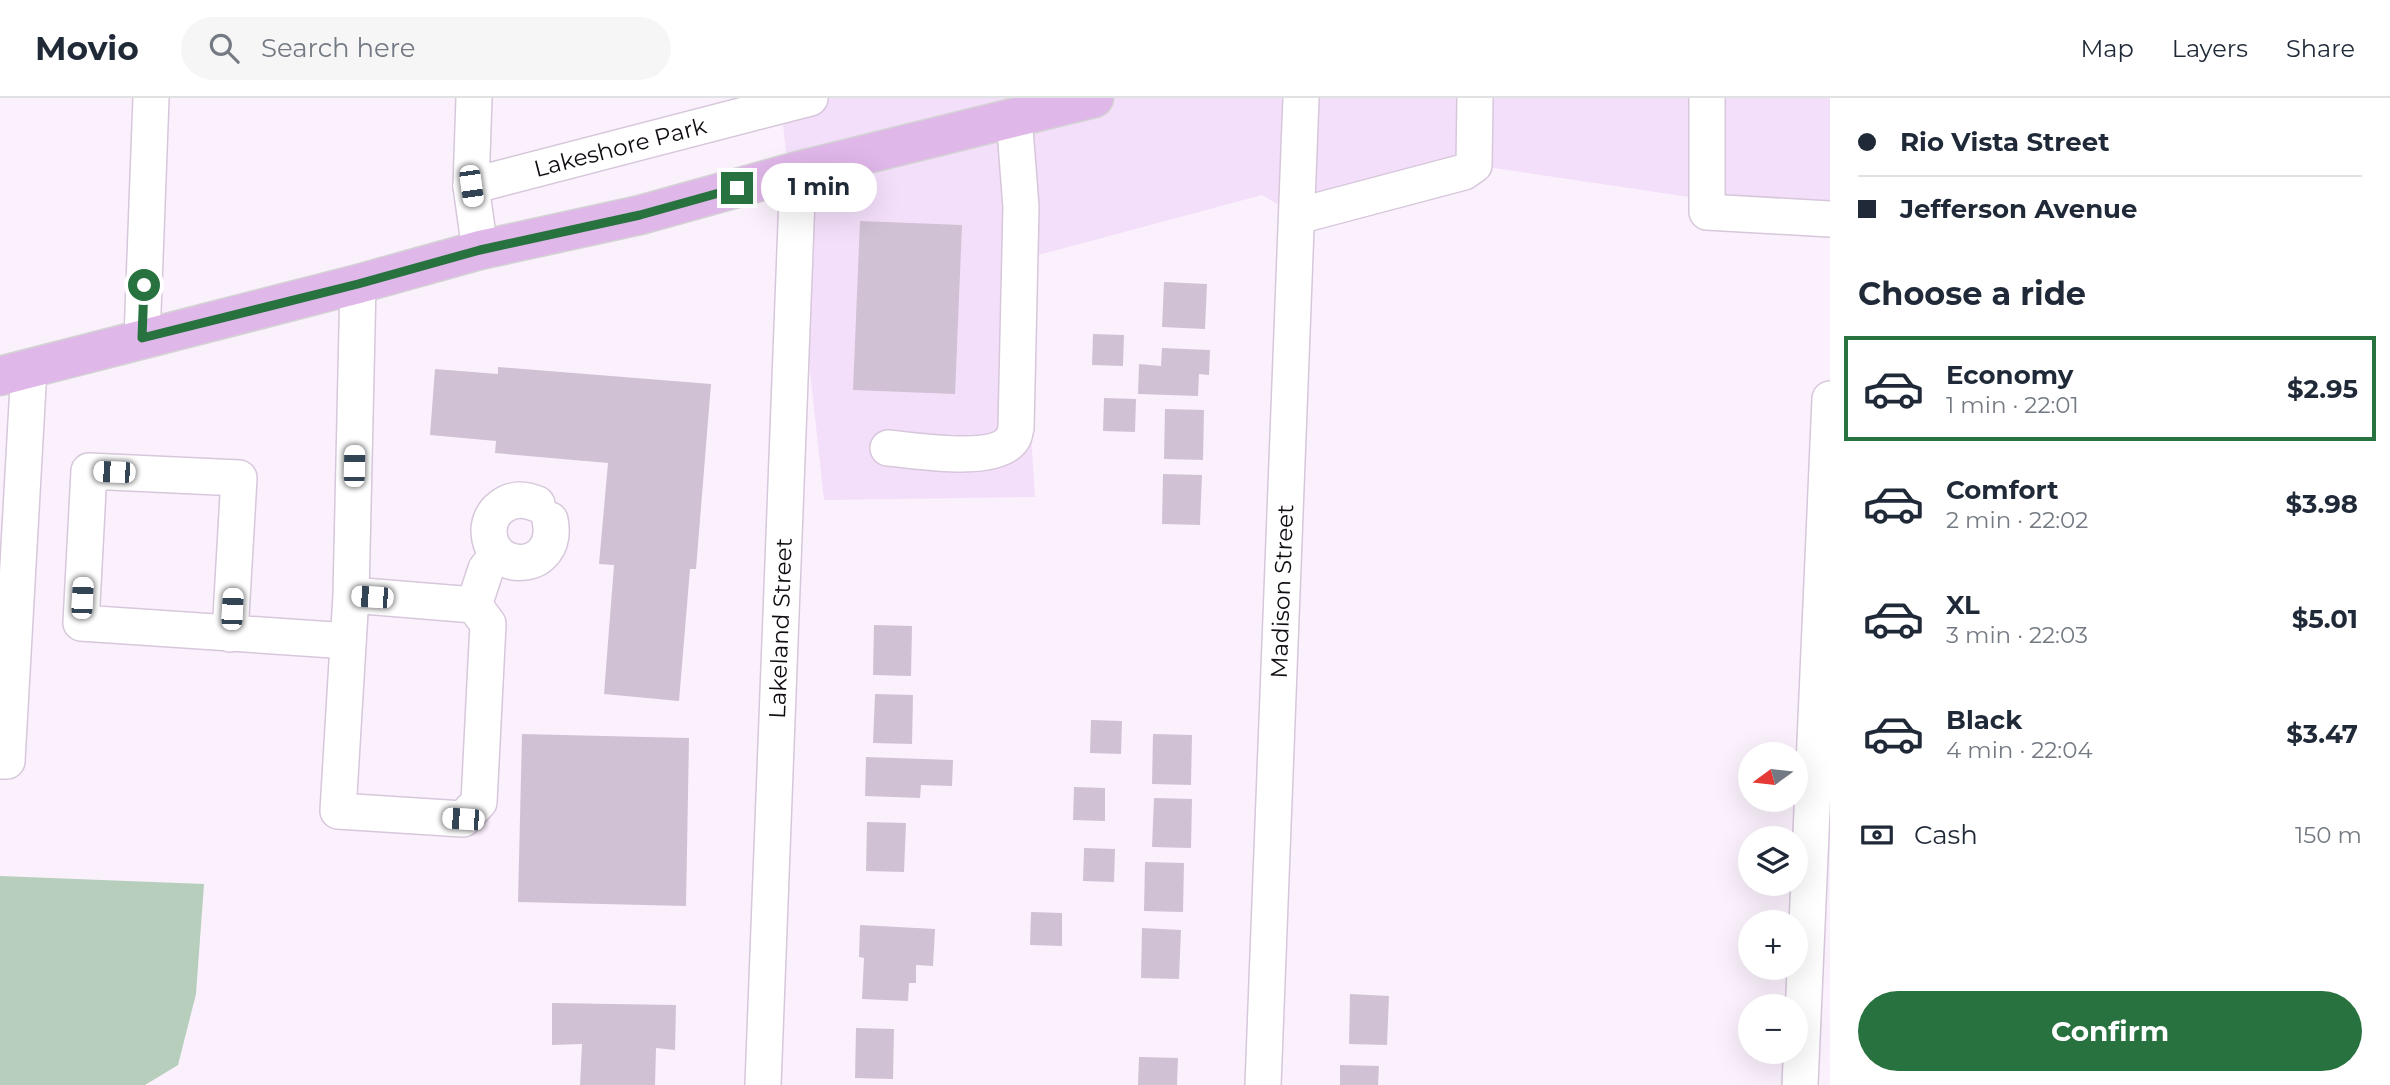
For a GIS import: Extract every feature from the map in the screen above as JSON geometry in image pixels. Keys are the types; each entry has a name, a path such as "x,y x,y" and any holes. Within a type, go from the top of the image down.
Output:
{"main road":[{"path":"15,372 480,250 640,215 798,171 1094,98"}],"street":[{"path":"142,338 151,98"},
{"path":"474,98 471,186 480,250"},
{"name":"Madison Street","path":"1264,1085 1301,98"},
{"path":"1298,216 1464,172 1474,165 1475,98"},
{"path":"1707,98 1707,212 1830,219"},
{"name":"Lakeshore Park","path":"471,186 791,101"},
{"path":"888,448 976,455 1004,446 1013,439 1016,428 1021,207 1014,117"},
{"name":"Lakeland Street","path":"764,1085 798,171"},
{"path":"351,595 474,605 488,624 479,802 463,819 338,811 351,595 358,284"},
{"path":"0,761 7,761 5,702 15,372"},
{"path":"1800,1085 1830,398"},
{"path":"230,634 239,478 89,471 81,623 230,634 348,641"},
{"path":"517,500 528,500 544,512 552,530 546,551 538,558 518,563 498,554 489,536 489,526 499,508 517,500"},
{"path":"474,605 485,569 498,554"}],"shaded area":[{"path":"823,98 1830,98 1830,218 1474,165 1298,216 1262,195 1020,260 1035,497 824,500 781,106"}],"green space":[{"path":"0,876 204,884 196,994 178,1065 145,1085 0,1085"}],"building":[{"path":"860,221 962,225 955,394 853,390"},
{"path":"1164,282 1207,284 1205,329 1162,327"},
{"path":"1093,334 1124,335 1123,366 1092,365"},
{"path":"1162,348 1210,350 1209,375 1199,374 1198,396 1138,394 1139,364 1161,366"},
{"path":"498,367 711,384 696,569 690,569 679,701 604,694 614,565 599,564 608,463 495,453 496,441 430,435 435,369 498,374"},
{"path":"1104,398 1136,399 1135,432 1103,431"},
{"path":"1165,409 1204,410 1203,460 1164,459"},
{"path":"1163,474 1202,475 1200,525 1162,524"},
{"path":"874,625 912,626 911,676 873,675"},
{"path":"875,694 913,695 912,744 873,743"},
{"path":"1091,720 1122,721 1121,754 1090,753"},
{"path":"522,734 689,738 686,906 518,902"},
{"path":"1153,734 1192,735 1191,785 1152,784"},
{"path":"866,757 953,760 952,786 921,785 920,798 865,796"},
{"path":"1074,787 1105,788 1105,821 1073,820"},
{"path":"1154,798 1192,799 1191,848 1152,847"},
{"path":"867,822 906,823 904,872 866,871"},
{"path":"1084,848 1115,849 1114,882 1083,881"},
{"path":"1145,862 1184,863 1183,912 1144,911"},
{"path":"1031,912 1062,913 1062,946 1030,945"},
{"path":"860,925 935,929 933,966 916,965 916,983 909,983 908,1001 862,999 864,958 859,957"},
{"path":"1142,928 1181,930 1179,979 1141,978"},
{"path":"1350,994 1389,996 1387,1045 1349,1044"},
{"path":"552,1003 676,1005 675,1050 656,1048 655,1085 580,1085 582,1044 552,1045"},
{"path":"856,1028 894,1029 893,1079 855,1078"},
{"path":"1139,1057 1178,1058 1177,1085 1138,1085"},
{"path":"1340,1065 1379,1066 1378,1085 1340,1085"}],"route":[{"path":"144,285 142,338 358,284 480,250 640,215 737,188"}]}
